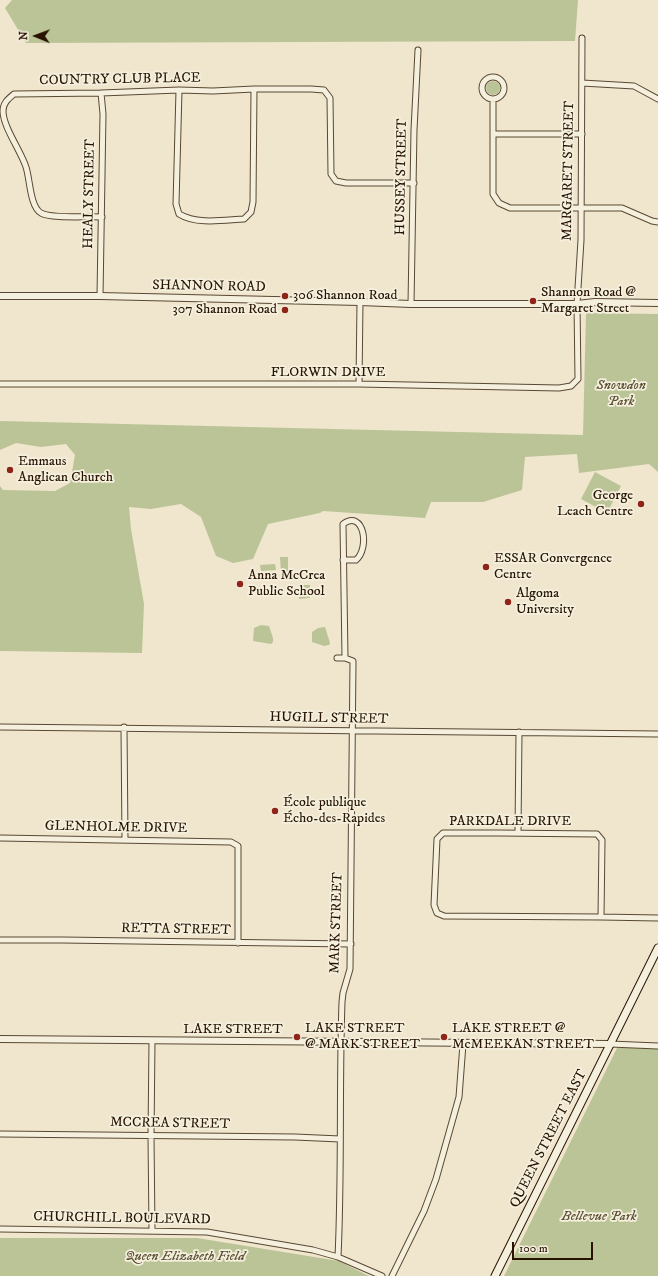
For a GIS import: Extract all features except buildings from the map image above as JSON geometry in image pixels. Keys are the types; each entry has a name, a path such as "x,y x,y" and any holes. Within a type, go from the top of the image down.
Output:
{"main road":[{"name":"QUEEN STREET EAST","path":"495,1276 658,948"}],"street":[{"name":"MARGARET STREET","path":"577,304 581,240 582,38"},
{"name":"HUSSEY STREET","path":"411,304 414,130 418,50"},
{"path":"492,78 499,79 504,88 504,92 499,97 493,99 484,94 483,87 486,80 492,78"},
{"path":"582,83 634,86 658,99"},
{"path":"179,90 176,204 179,214 186,219 207,220 244,219 250,212 253,202 254,89"},
{"name":"COUNTRY CLUB PLACE","path":"102,217 50,216 40,213 34,205 26,167 6,124 3,111 6,100 14,94 254,89 324,90 330,98 330,174 336,181 346,183 414,183"},
{"name":"HEALY STREET","path":"100,296 103,114 101,93"},
{"path":"493,99 493,194 499,203 510,208 622,208 652,221 658,222"},
{"path":"493,134 582,134"},
{"name":"SHANNON ROAD","path":"0,296 100,296 411,304 577,304 595,302 658,303"},
{"path":"359,384 360,302"},
{"name":"FLORWIN DRIVE","path":"0,384 359,384 559,388 571,386 578,379 577,304"},
{"path":"337,658 345,658 342,560 343,524 350,521 357,523 361,526 363,531 362,554 356,560 342,560"},
{"name":"MARK STREET","path":"338,1257 341,1200 340,1139 343,993 350,969 351,944 353,661 345,658"},
{"name":"HUGILL STREET","path":"0,727 124,727 658,734"},
{"path":"124,727 124,840"},
{"path":"518,833 519,732"},
{"name":"PARKDALE DRIVE","path":"601,917 602,840 597,834 443,833 437,839 434,905 437,913 444,916 658,918"},
{"name":"GLENHOLME DRIVE","path":"0,838 81,841 124,840 231,842 238,846 238,943"},
{"name":"RETTA STREET","path":"0,940 351,944"},
{"name":"LAKE STREET","path":"0,1039 463,1044 610,1044 658,1046"},
{"path":"152,1041 152,1230"},
{"path":"392,1276 424,1211 436,1179 459,1098 463,1044"},
{"name":"MCCREA STREET","path":"0,1134 295,1137 340,1139"},
{"name":"CHURCHILL BOULEVARD","path":"0,1229 152,1230 207,1232 291,1246 338,1257 382,1276"}],"green space":[{"path":"12,0 578,0 575,41 26,43 5,8"},
{"path":"493,81 498,83 500,88 498,93 493,95 488,93 486,88 488,83"},
{"name":"Snowdon Park","path":"586,313 658,314 658,472 649,464 579,473 577,454 525,457 522,490 483,502 431,502 425,518 323,511 320,513 268,524 253,559 233,563 216,556 201,517 181,504 151,509 129,507 131,529 144,604 142,653 0,651 0,486 3,490 55,491 70,483 75,455 66,444 41,447 16,443 0,450 0,421 583,435"},
{"path":"595,472 621,486 607,513 581,499"},
{"path":"280,557 288,557 288,573 281,573"},
{"path":"275,564 276,570 261,571 260,565"},
{"path":"299,585 310,585 310,598 299,599"},
{"path":"261,625 269,626 273,638 273,642 271,644 253,641 254,628"},
{"path":"325,627 330,643 329,645 324,646 312,642 312,632 318,628"},
{"name":"Bellevue Park","path":"617,1048 658,1048 658,1276 504,1276"},
{"name":"Queen Elizabeth Field","path":"0,1238 197,1238 339,1261 369,1276 0,1276"}],"place":[{"name":"306 Shannon Road","path":"285,296"},
{"name":"Shannon Road @ Margaret Street","path":"533,301"},
{"name":"307 Shannon Road","path":"285,310"},
{"name":"Emmaus Anglican Church","path":"10,470"},
{"name":"George Leach Centre","path":"641,504"},
{"name":"ESSAR Convergence Centre","path":"486,567"},
{"name":"Anna McCrea Public School","path":"240,584"},
{"name":"Algoma University","path":"508,602"},
{"name":"École publique Écho-des-Rapides","path":"275,811"},
{"name":"LAKE STREET @ MARK STREET","path":"297,1037"},
{"name":"LAKE STREET @ McMEEKAN STREET","path":"444,1037"}]}
